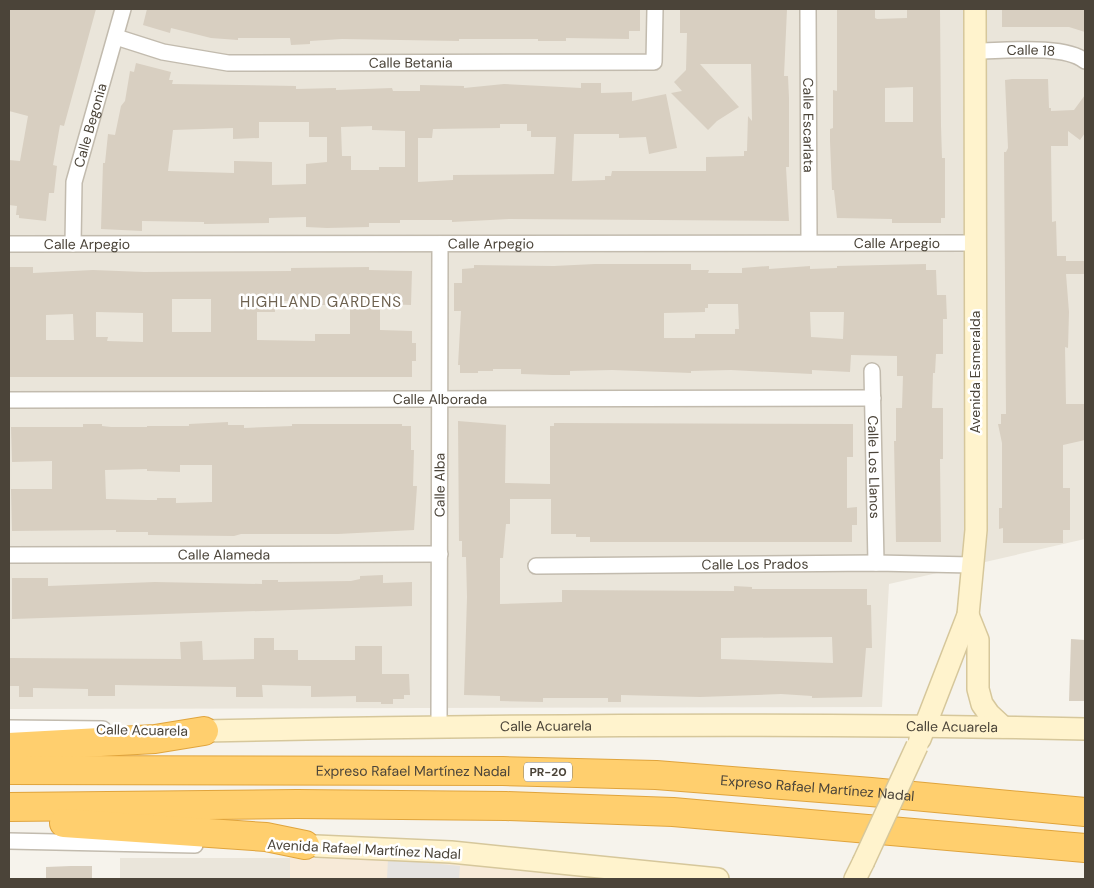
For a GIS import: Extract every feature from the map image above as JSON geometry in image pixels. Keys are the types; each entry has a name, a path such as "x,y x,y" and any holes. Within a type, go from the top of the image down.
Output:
{"highway":[{"path":"9,747 155,739 204,731"},
{"name":"Expreso Rafael Martínez Nadal","path":"9,770 504,771 656,776 871,792 1085,812"},
{"path":"9,807 297,804 506,806 634,810 1085,848"},
{"path":"9,814 48,822 266,837 311,845"}],"street":[{"name":"Calle Begonia","path":"73,244 74,182 123,9"},
{"name":"Calle Betania","path":"116,37 163,52 228,63 654,62 655,9"},
{"name":"Calle Escarlata","path":"808,9 809,242"},
{"name":"Avenida Esmeralda","path":"859,871 921,736 968,615 976,530 975,9"},
{"name":"Calle 18","path":"975,51 1056,52 1080,56 1085,60"},
{"name":"Calle Arpegio","path":"9,244 975,243"},
{"name":"Calle Alba","path":"438,726 440,244"},
{"name":"Calle Los Llanos","path":"872,371 876,563"},
{"name":"Calle Alborada","path":"9,400 873,398"},
{"name":"Calle Alameda","path":"9,555 440,554"},
{"name":"Calle Los Prados","path":"536,566 876,563 972,565"},
{"path":"968,615 978,640 978,689 982,704 989,714 1003,727"},
{"name":"Calle Acuarela","path":"9,728 204,731 438,726 921,736 1003,727 1085,729"},
{"name":"Avenida Rafael Martínez Nadal","path":"9,841 311,845 451,852 718,879"}],"shaded area":[{"path":"9,9 1085,9 1085,539 889,584 882,707 9,709"},
{"path":"120,858 290,858 290,879 120,879"},
{"path":"290,858 388,859 550,872 601,879 290,879"},
{"path":"388,859 460,866 459,879 387,879"}],"building":[{"path":"9,9 96,9 64,126 60,125 53,165 57,166 54,193 49,193 46,221 19,218 19,215 16,215 17,206 9,205 9,160 20,161 28,116 9,111"},
{"path":"147,9 640,9 640,31 629,31 629,39 566,38 566,41 538,41 538,39 459,39 459,41 342,39 310,41 310,44 291,45 290,38 238,38 238,40 211,38 171,28 170,33 143,25"},
{"path":"680,9 787,9 784,76 788,76 789,98 789,167 786,167 789,221 509,219 452,222 452,220 400,220 400,223 369,223 369,227 327,228 306,227 306,217 269,218 269,223 204,224 204,222 142,221 142,231 101,229 103,163 105,163 108,134 115,135 121,106 125,101 130,71 134,72 136,63 171,72 169,80 173,80 172,84 296,86 296,89 336,88 336,90 392,88 393,91 420,91 420,85 464,86 464,88 504,84 581,88 581,83 601,83 601,93 632,92 632,101 666,94 677,148 649,154 646,137 619,138 619,134 574,134 572,181 605,180 605,176 611,176 612,171 706,171 706,157 744,156 744,151 747,151 748,116 752,121 751,64 700,64 739,107 717,121 708,130 671,93 682,91 674,82 686,70 687,33 680,33","holes":["259,122 309,122 309,137 327,137 327,162 306,164 306,184 272,185 272,162 234,161 234,173 168,171 173,130 233,128 233,139 259,138","500,124 527,124 527,131 531,131 531,137 556,137 554,174 453,175 453,180 418,182 418,138 432,138 433,129 500,128","372,126 372,130 405,131 405,167 379,167 379,170 351,170 351,156 342,156 341,127"]},
{"path":"837,9 875,9 875,18 877,19 907,18 907,9 940,9 942,158 945,158 945,218 941,218 941,223 892,223 892,219 837,218 834,190 832,190 830,129 833,128 833,90 837,91","holes":["913,87 913,122 885,122 885,88"]},
{"path":"1002,9 1085,9 1085,32 1069,27 1002,27"},
{"path":"1048,79 1049,108 1051,108 1051,111 1074,110 1085,95 1085,133 1080,140 1068,131 1068,146 1051,146 1052,222 1056,221 1057,256 1066,256 1066,261 1085,261 1085,274 1066,274 1069,312 1068,348 1065,347 1066,404 1085,404 1085,440 1063,445 1063,488 1070,488 1070,530 1063,530 1063,543 1003,543 1003,528 999,529 999,508 1002,508 1002,443 998,424 1001,424 1001,414 1006,414 1004,152 1008,148 1005,80"},
{"path":"691,264 691,270 709,270 708,273 742,273 742,268 769,266 769,269 810,266 810,269 837,268 837,266 926,264 926,270 936,270 937,295 946,295 947,319 943,319 943,354 936,354 935,373 933,373 932,408 943,408 943,459 940,459 941,542 896,542 894,441 896,441 896,408 902,408 903,376 897,376 897,356 851,355 850,372 812,370 812,374 731,370 691,371 691,373 612,370 570,371 570,375 553,375 521,374 521,369 493,369 493,371 478,371 478,373 460,373 460,365 458,365 461,311 454,311 454,283 462,283 462,269 474,268 474,265","holes":["708,304 738,304 739,329 735,329 735,334 695,334 695,338 664,338 664,313 705,312","810,312 844,312 843,339 811,337"]},
{"path":"9,267 33,267 33,273 93,270 144,272 291,271 291,268 369,267 369,270 412,271 411,305 380,304 380,330 412,331 412,343 416,343 416,361 412,361 412,377 9,377","holes":["172,299 211,299 211,332 172,332","281,301 315,301 315,305 350,305 350,334 315,334 315,341 257,340 257,312 275,312 275,306 281,306","96,312 143,313 143,342 107,341 108,337 96,337","73,314 74,340 46,340 46,315"]},
{"path":"458,421 506,425 505,483 550,484 550,426 554,426 554,423 853,424 853,457 847,457 847,508 857,507 857,525 852,525 852,542 590,542 590,537 576,537 576,534 551,534 551,499 510,499 510,524 506,524 503,558 500,558 500,604 562,602 562,590 734,591 734,586 752,587 752,589 867,589 867,605 871,605 872,648 866,648 862,697 812,698 812,696 781,694 700,697 621,695 621,702 608,702 608,698 543,698 543,702 500,701 500,696 464,695 467,597 466,557 462,557 462,541 459,541","holes":["832,637 833,663 721,659 721,638"]},
{"path":"228,422 228,425 244,425 244,428 292,426 292,424 402,424 402,426 411,426 411,450 414,450 413,486 417,486 414,530 338,534 241,534 234,536 148,535 148,532 116,532 116,530 12,531 11,489 52,489 52,461 12,462 11,427 83,427 83,424 102,424 102,426 111,427 147,427 189,426 189,424","holes":["180,465 212,465 212,502 176,503 176,498 157,498 157,500 106,499 105,470 147,469 147,471 180,472"]},
{"path":"383,575 383,583 412,582 412,606 12,619 12,578 48,578 48,586 155,582 262,584 262,580 278,580 278,582 351,581 360,579 360,576"},
{"path":"254,638 274,638 274,650 298,650 298,660 355,660 355,646 382,646 382,674 409,674 410,695 404,695 404,699 393,699 393,704 381,704 381,702 356,702 356,696 311,697 311,686 262,685 263,697 236,697 236,687 115,685 115,696 88,696 88,689 33,688 33,697 19,697 19,686 9,686 9,658 181,659 180,642 202,641 203,660 254,659"},
{"path":"1071,639 1085,640 1085,701 1069,701"},
{"path":"92,866 92,879 46,879 46,867"}],"district":[{"name":"HIGHLAND GARDENS","path":"321,302"}]}
